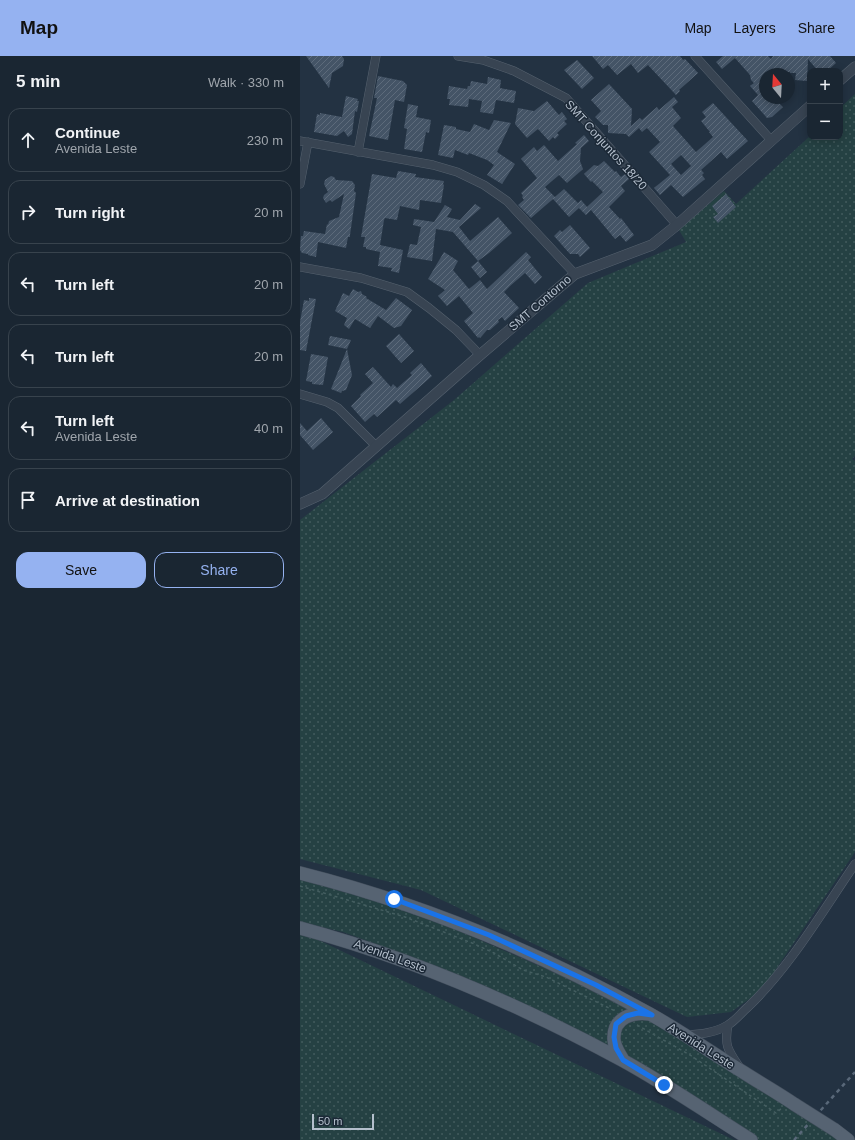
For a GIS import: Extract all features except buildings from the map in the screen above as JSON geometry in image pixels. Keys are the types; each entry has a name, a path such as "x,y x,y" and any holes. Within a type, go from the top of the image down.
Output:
{"main road":[{"name":"Avenida Leste","path":"300,873 345,884 394,899 489,935 596,985 686,1035 835,1130 848,1140"},
{"name":"Avenida Leste","path":"300,928 364,947 446,976 527,1012 623,1060 751,1140"},
{"path":"623,1060 616,1048 614,1037 616,1024 626,1016 638,1013 652,1015"}],"street":[{"path":"358,152 376,56"},
{"name":"SMT Conjuntos 18/20","path":"458,56 483,60 514,71 566,98 677,225"},
{"path":"695,56 771,140"},
{"path":"843,77 855,67"},
{"name":"SMT Contorno","path":"300,504 322,494 574,274 652,245 677,225 807,109"},
{"path":"300,184 304,141 358,152 433,164 457,172 484,185 507,201 574,274"},
{"path":"300,267 361,278 407,292 430,308 456,330 480,355"},
{"path":"300,394 327,402 338,408 376,446"},
{"path":"686,1035 702,1034 728,1025 765,991 784,968 855,864"},
{"path":"728,1025 725,1040 730,1054 742,1072"}],"path":[{"path":"300,886 405,917 472,943 494,953 524,970 558,983 626,1016 636,1024 690,1055 776,1113 792,1103"}],"green space":[{"path":"855,94 855,456 852,459 855,461 855,852 762,990 731,1012 687,1017 421,890 300,859 300,520 454,400 588,283 686,242 679,230 724,191 736,204 807,139 807,140 843,140 843,105"},
{"path":"300,877 342,889 441,923 649,1014 625,1017 615,1049 428,963 343,932 300,922"},
{"path":"300,931 734,1140 300,1140"},
{"path":"652,1015 847,1140 747,1140 616,1049 618,1023"}],"railway":[{"path":"794,1140 855,1072"}],"route":[{"path":"394,899 442,916 538,957 596,985 652,1015 638,1013 626,1016 616,1024 614,1037 616,1048 623,1060 664,1085"}]}
